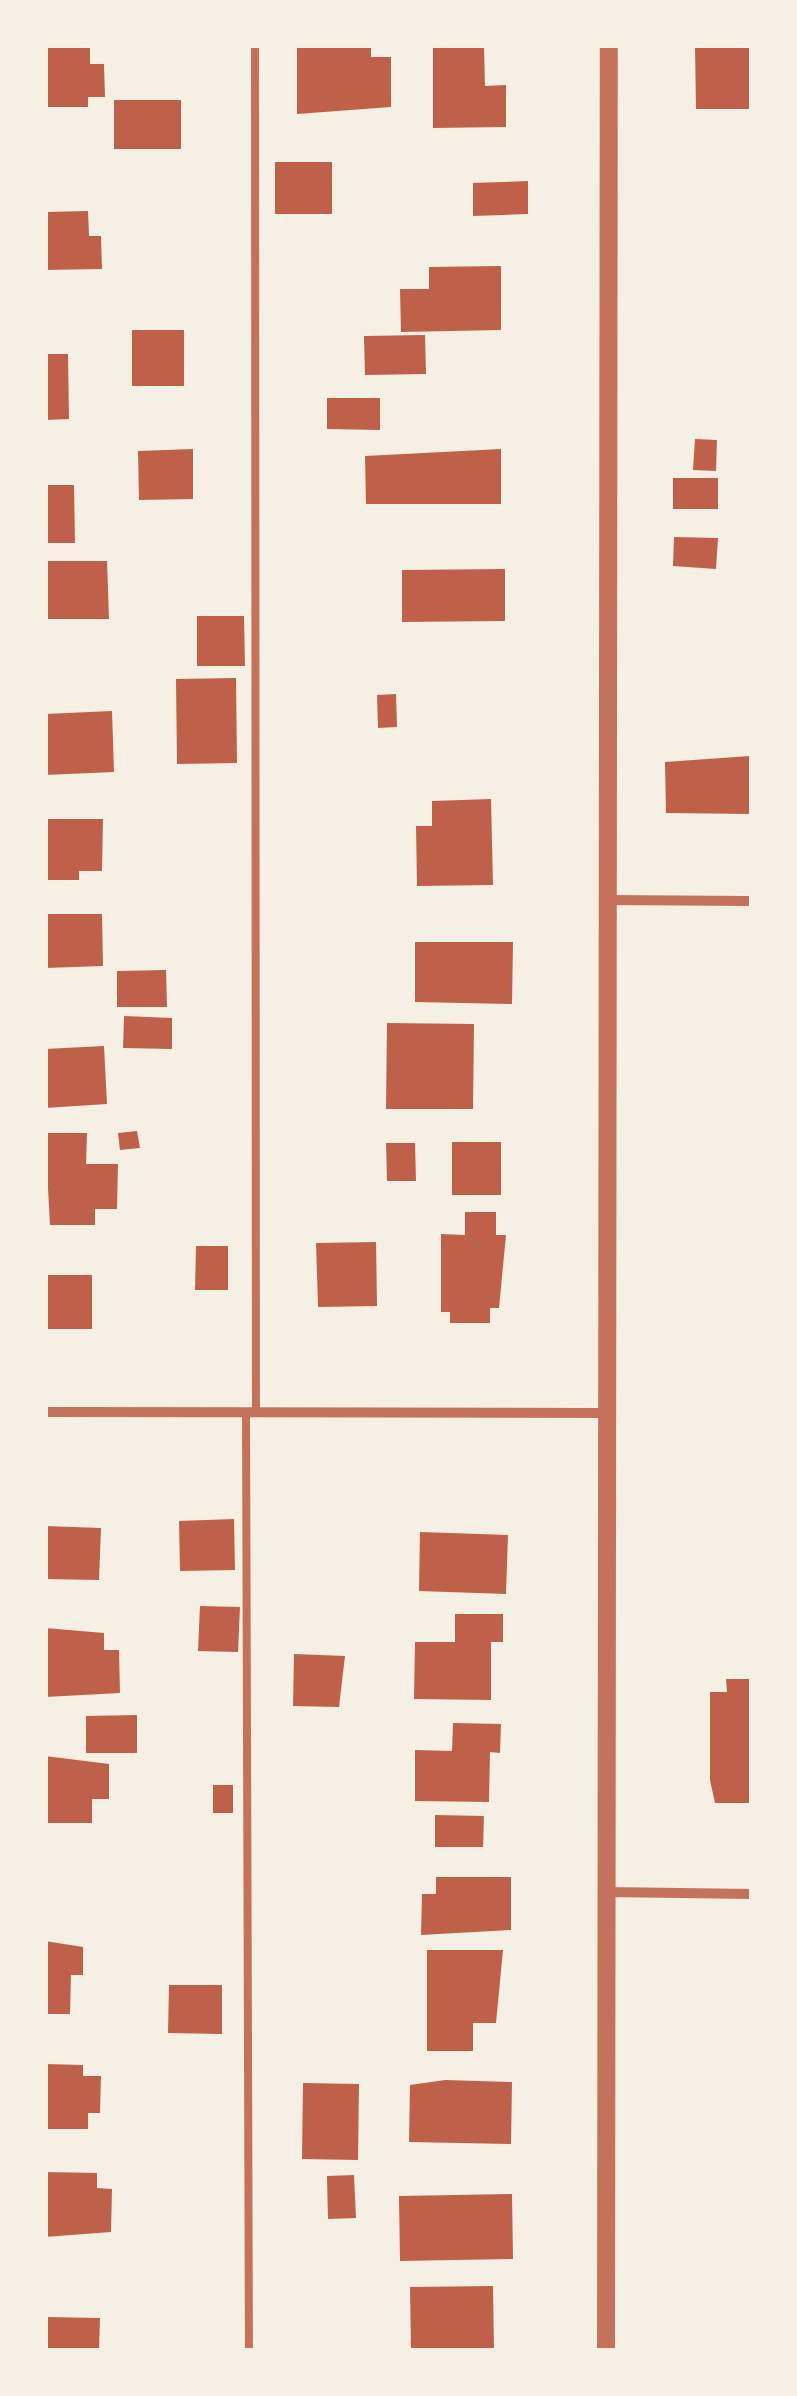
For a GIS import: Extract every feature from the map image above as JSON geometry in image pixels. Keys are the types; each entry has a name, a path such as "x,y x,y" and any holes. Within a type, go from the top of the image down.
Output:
{"street":[{"path":"606,2351 609,45"},
{"path":"608,900 752,902"},
{"path":"45,1412 606,1414"},
{"path":"606,1892 752,1894"}],"lane":[{"path":"249,2351 255,45"}],"building":[{"path":"297,45 371,45 371,57 391,57 391,107 297,114"},
{"path":"695,45 752,45 752,109 696,109"},
{"path":"484,46 485,86 506,85 506,127 433,128 433,47"},
{"path":"45,47 90,47 90,64 104,64 105,97 88,97 88,107 45,107"},
{"path":"114,100 181,100 181,149 114,149"},
{"path":"275,162 332,162 332,214 275,214"},
{"path":"528,181 528,214 473,216 473,183"},
{"path":"88,211 89,236 101,236 102,269 45,270 45,212"},
{"path":"501,266 501,330 401,332 400,289 429,289 429,267"},
{"path":"132,330 184,330 184,386 132,386"},
{"path":"425,335 426,374 365,375 364,336"},
{"path":"45,354 68,354 69,419 45,420"},
{"path":"327,398 380,398 380,430 327,429"},
{"path":"695,439 717,440 716,471 693,470"},
{"path":"193,449 193,499 139,500 138,451"},
{"path":"501,449 501,504 366,504 365,456"},
{"path":"673,478 718,478 718,509 673,509"},
{"path":"45,485 74,485 75,543 45,543"},
{"path":"674,537 718,538 716,569 673,566"},
{"path":"45,561 107,561 109,619 45,619"},
{"path":"505,569 505,621 402,622 402,570"},
{"path":"197,616 244,616 245,666 197,666"},
{"path":"236,678 237,763 177,764 176,679"},
{"path":"396,694 397,727 378,728 377,695"},
{"path":"112,711 114,772 45,775 45,714"},
{"path":"750,756 751,814 666,813 665,762"},
{"path":"491,799 493,885 417,886 416,826 432,826 432,801"},
{"path":"45,819 103,819 102,871 79,871 79,880 45,880"},
{"path":"45,914 102,914 103,966 45,968"},
{"path":"415,942 513,942 512,1004 415,1002"},
{"path":"166,970 167,1007 117,1007 117,971"},
{"path":"124,1016 172,1018 172,1049 123,1048"},
{"path":"387,1023 474,1024 473,1109 386,1109"},
{"path":"104,1046 107,1104 45,1108 45,1049"},
{"path":"137,1131 140,1148 120,1150 118,1133"},
{"path":"45,1133 87,1133 86,1164 118,1164 117,1209 95,1209 95,1225 50,1225"},
{"path":"452,1142 501,1142 501,1195 452,1195"},
{"path":"386,1143 415,1143 416,1181 387,1181"},
{"path":"465,1212 496,1212 496,1235 506,1235 499,1308 490,1308 490,1323 450,1323 450,1312 441,1312 441,1234 465,1235"},
{"path":"376,1242 377,1306 318,1307 316,1243"},
{"path":"196,1246 228,1246 228,1290 195,1290"},
{"path":"45,1275 92,1275 92,1329 45,1329"},
{"path":"234,1519 235,1570 180,1571 179,1521"},
{"path":"45,1526 101,1528 99,1580 45,1579"},
{"path":"420,1532 508,1535 506,1594 419,1591"},
{"path":"200,1606 240,1607 238,1652 198,1651"},
{"path":"455,1614 503,1614 503,1642 491,1642 491,1700 414,1699 415,1642 455,1642"},
{"path":"45,1628 104,1633 104,1650 119,1650 120,1693 45,1697"},
{"path":"294,1654 345,1656 339,1707 293,1706"},
{"path":"726,1679 752,1679 752,1803 715,1803 710,1780 710,1692 727,1692"},
{"path":"137,1715 137,1753 86,1753 86,1716"},
{"path":"453,1723 501,1724 500,1753 490,1752 489,1802 415,1801 415,1750 452,1751"},
{"path":"45,1756 109,1764 109,1799 92,1799 92,1823 45,1823"},
{"path":"213,1785 233,1785 233,1813 213,1813"},
{"path":"435,1815 484,1816 483,1847 435,1847"},
{"path":"436,1877 511,1877 511,1930 421,1935 422,1894 436,1894"},
{"path":"45,1941 83,1947 83,1975 71,1975 70,2014 45,2014"},
{"path":"427,1950 503,1950 496,2023 473,2023 473,2051 427,2051"},
{"path":"169,1985 222,1985 222,2034 168,2033"},
{"path":"45,2064 83,2065 83,2076 101,2076 100,2113 88,2113 88,2129 45,2129"},
{"path":"445,2080 512,2082 511,2144 409,2142 410,2085"},
{"path":"303,2083 359,2084 358,2160 302,2159"},
{"path":"45,2172 97,2173 97,2188 112,2189 111,2232 45,2237"},
{"path":"354,2175 356,2218 328,2219 327,2176"},
{"path":"512,2194 513,2259 400,2261 399,2196"},
{"path":"493,2286 494,2351 411,2351 410,2287"},
{"path":"45,2317 100,2318 99,2351 45,2351"}]}
